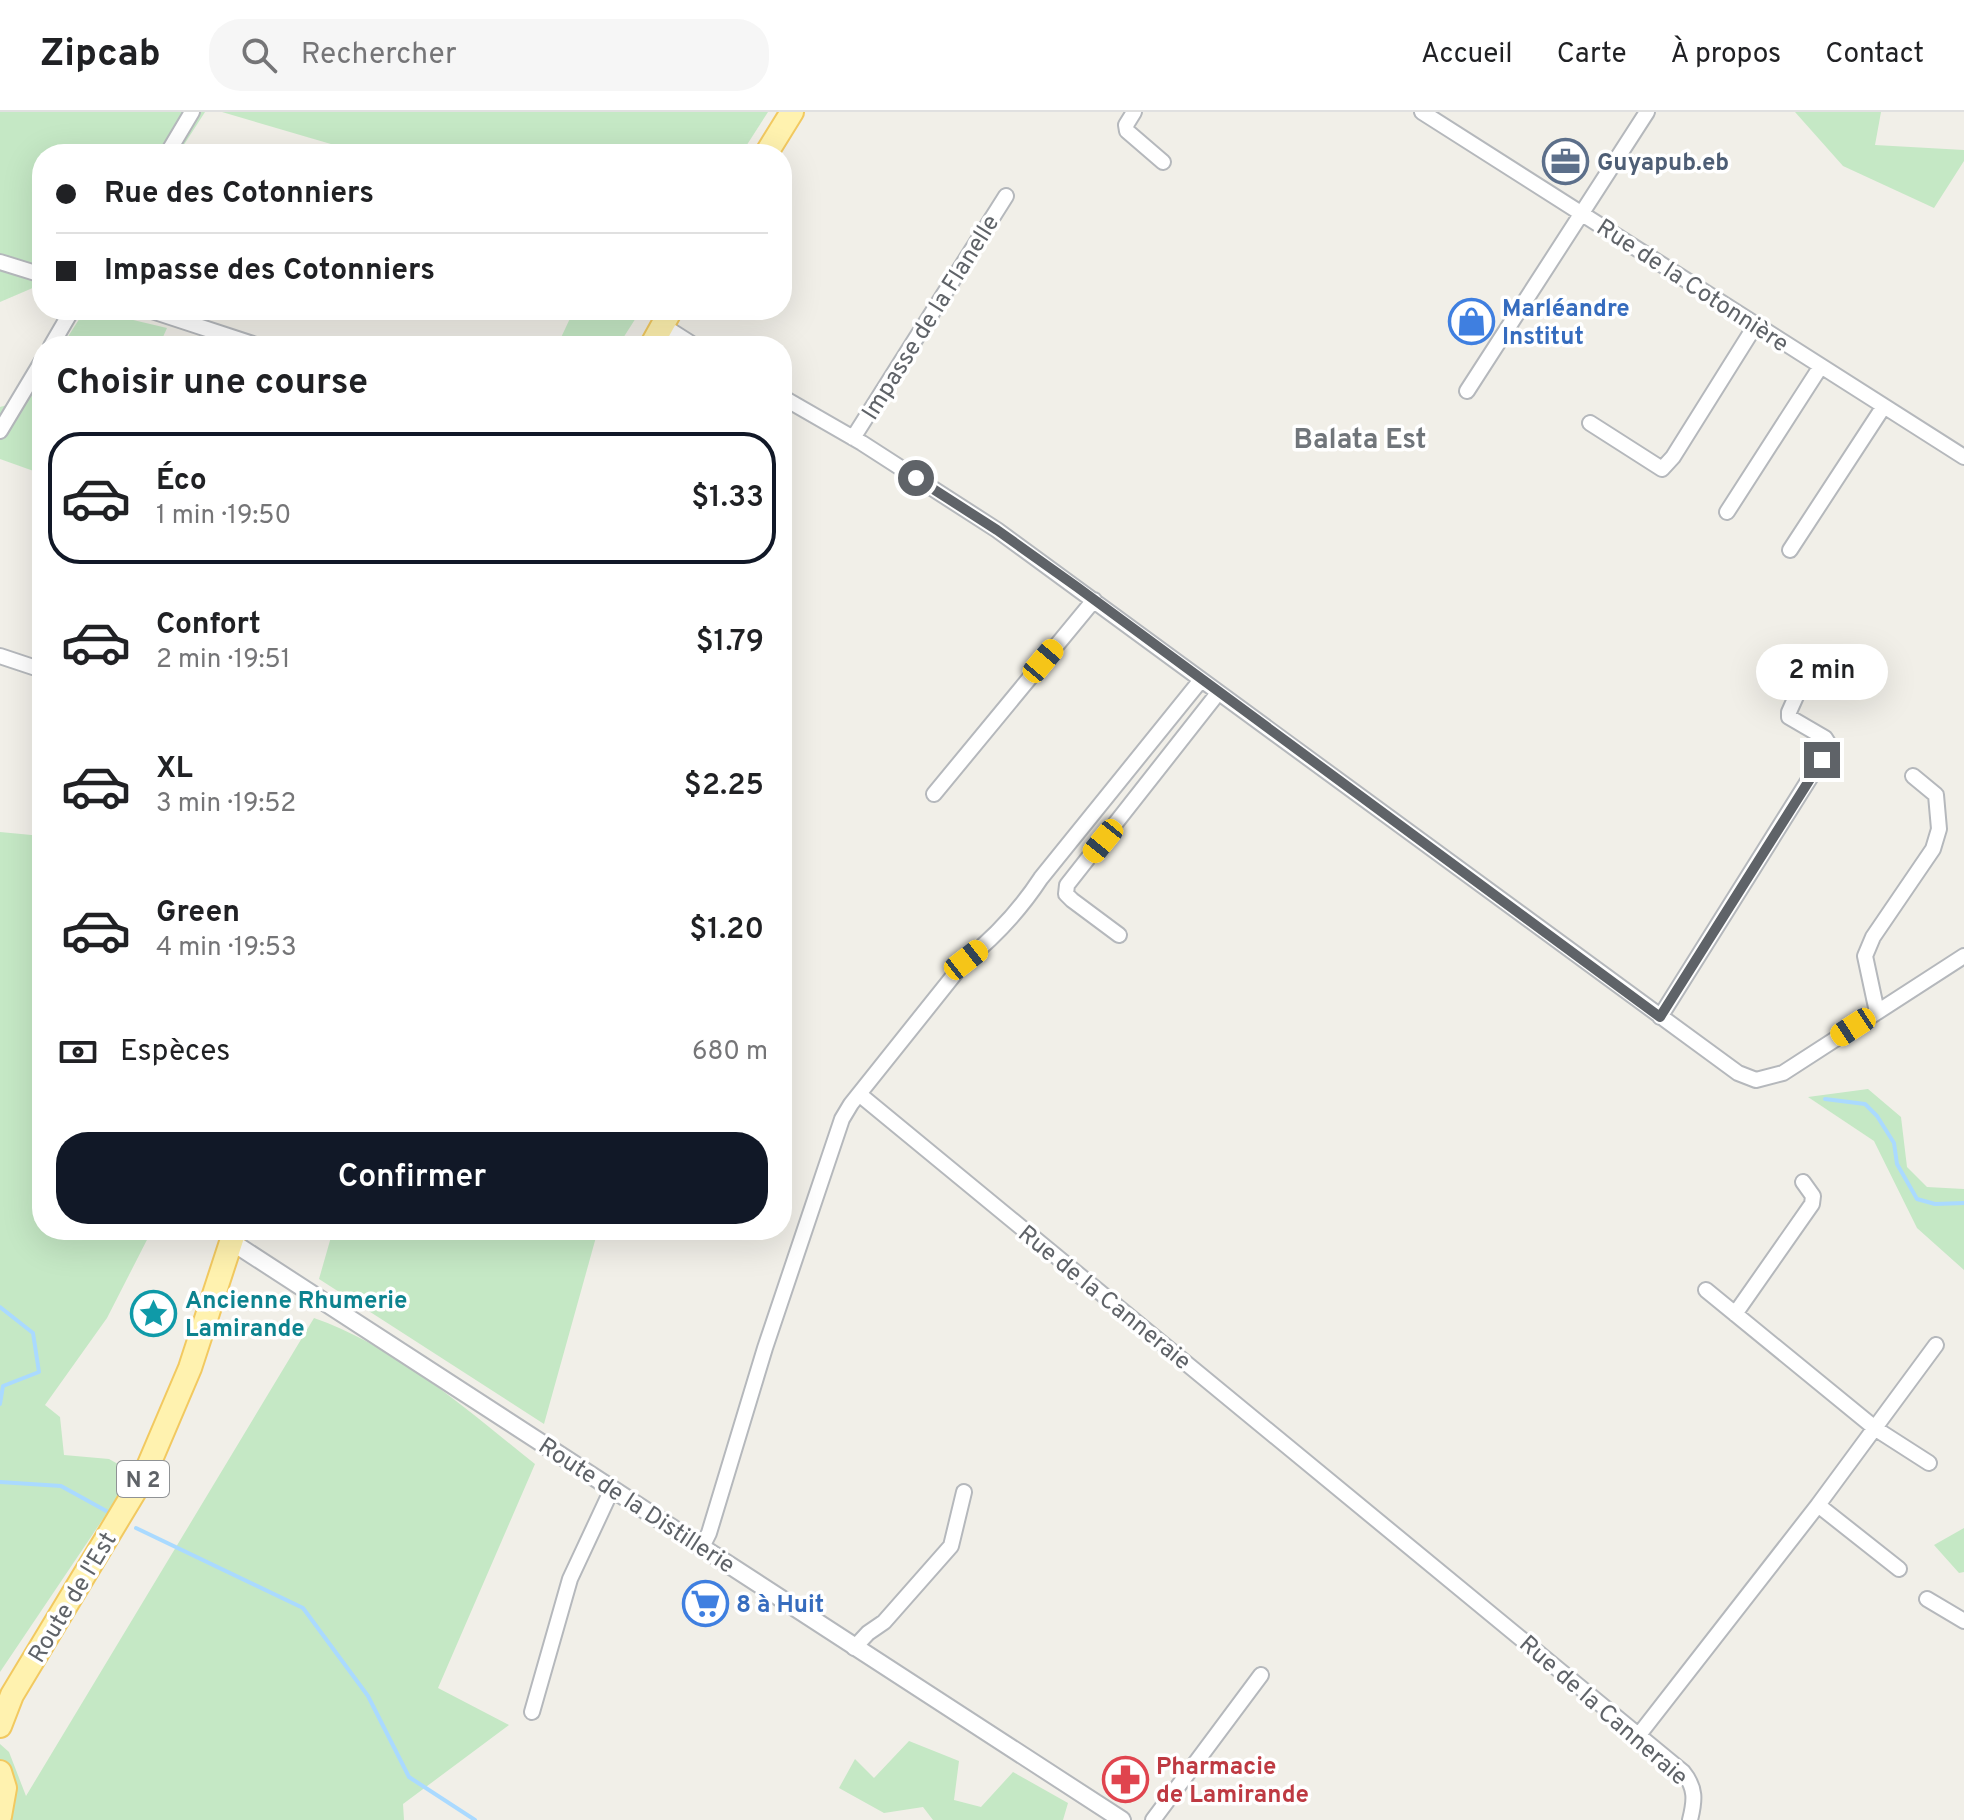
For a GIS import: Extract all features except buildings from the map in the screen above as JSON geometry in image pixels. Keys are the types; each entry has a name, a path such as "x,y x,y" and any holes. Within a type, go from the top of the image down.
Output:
{"main road":[{"path":"772,144 792,112"},
{"name":"Route de l'Est","path":"0,1726 6,1701 144,1476 190,1368 233,1240"},
{"path":"0,1772 5,1788 0,1816"}],"street":[{"path":"173,144 192,112"},
{"path":"1134,112 1126,125 1127,131 1163,162"},
{"name":"Rue de la Cotonnière","path":"1422,112 1964,457"},
{"path":"1467,391 1647,112"},
{"name":"Impasse de la Flanelle","path":"853,438 1006,196"},
{"path":"0,262 32,272"},
{"path":"180,320 228,336"},
{"path":"668,320 685,336"},
{"path":"1590,423 1662,469 1673,457 1755,326"},
{"path":"1727,512 1821,366"},
{"path":"0,431 32,378"},
{"path":"792,403 997,530 1738,1073 1756,1080 1783,1073 1964,956"},
{"path":"1790,550 1884,406"},
{"path":"934,794 1094,600"},
{"path":"0,656 32,667"},
{"path":"1660,1017 1830,746 1825,738 1789,717 1811,663"},
{"path":"702,1547 842,1119 966,960 988,943 1019,910 1041,878 1201,680"},
{"path":"1119,935 1072,900 1066,894 1067,885 1218,693"},
{"path":"1877,1012 1865,956 1873,937 1933,849 1939,829 1936,795 1913,776"},
{"name":"Rue de la Canneraie","path":"859,1094 1683,1772 1693,1785 1694,1806 1690,1820"},
{"path":"1735,1314 1812,1204 1813,1196 1803,1182"},
{"name":"Route de la Distillerie","path":"240,1240 612,1489 1122,1820"},
{"path":"1706,1290 1876,1429 1929,1463"},
{"path":"1638,1736 1876,1429 1936,1345"},
{"path":"532,1712 570,1579 612,1489"},
{"path":"854,1648 901,1605 951,1546 964,1492"},
{"path":"1818,1505 1899,1569"},
{"path":"1927,1599 1964,1621"},
{"path":"1153,1820 1261,1675"}],"green space":[{"path":"0,112 205,112 184,144 32,144 32,288 0,302"},
{"path":"222,112 768,112 747,144 331,144"},
{"path":"1795,112 1881,112 1875,145 1964,150 1964,161 1934,208 1843,166"},
{"path":"79,320 133,320 167,328 163,336 68,336"},
{"path":"569,320 635,320 624,336 562,336"},
{"path":"32,394 32,470 0,459 0,407 29,399"},
{"path":"0,832 32,835 32,1240 147,1240 107,1318 45,1405 60,1417 64,1455 109,1459 134,1473 0,1672"},
{"path":"1868,1089 1901,1117 1907,1167 1927,1187 1964,1189 1964,1270 1917,1228 1874,1141 1808,1097"},
{"path":"330,1240 595,1240 544,1424 319,1279"},
{"path":"314,1318 345,1330 402,1363 535,1464 438,1688 509,1725 403,1804 404,1820 0,1820 0,1744 9,1752 26,1796"},
{"path":"1964,1528 1964,1572 1959,1573 1934,1545"},
{"path":"909,1741 959,1761 954,1800 981,1807 1013,1772 1068,1803 1063,1820 933,1820 923,1807 884,1813 839,1788 855,1759 874,1778"}],"waterway":[{"path":"1825,1099 1865,1104 1877,1116 1894,1143 1897,1164 1917,1199 1935,1204 1964,1203"},
{"path":"0,1307 33,1333 39,1372 3,1386 0,1404"},
{"path":"0,1482 61,1486 110,1513"},
{"path":"136,1528 303,1608 368,1696 409,1777 475,1820"}],"place":[{"name":"Guyapub.eb","path":"1566,162"},
{"name":"Marléandre Institut","path":"1471,322"},
{"name":"Ancienne Rhumerie Lamirande","path":"154,1314"},
{"name":"8 à Huit","path":"705,1604"},
{"name":"Pharmacie de Lamirande","path":"1125,1780"}],"district":[{"name":"Balata Est","path":"1360,438"}],"route":[{"path":"916,478 1077,587 1660,1017 1822,760"}]}
